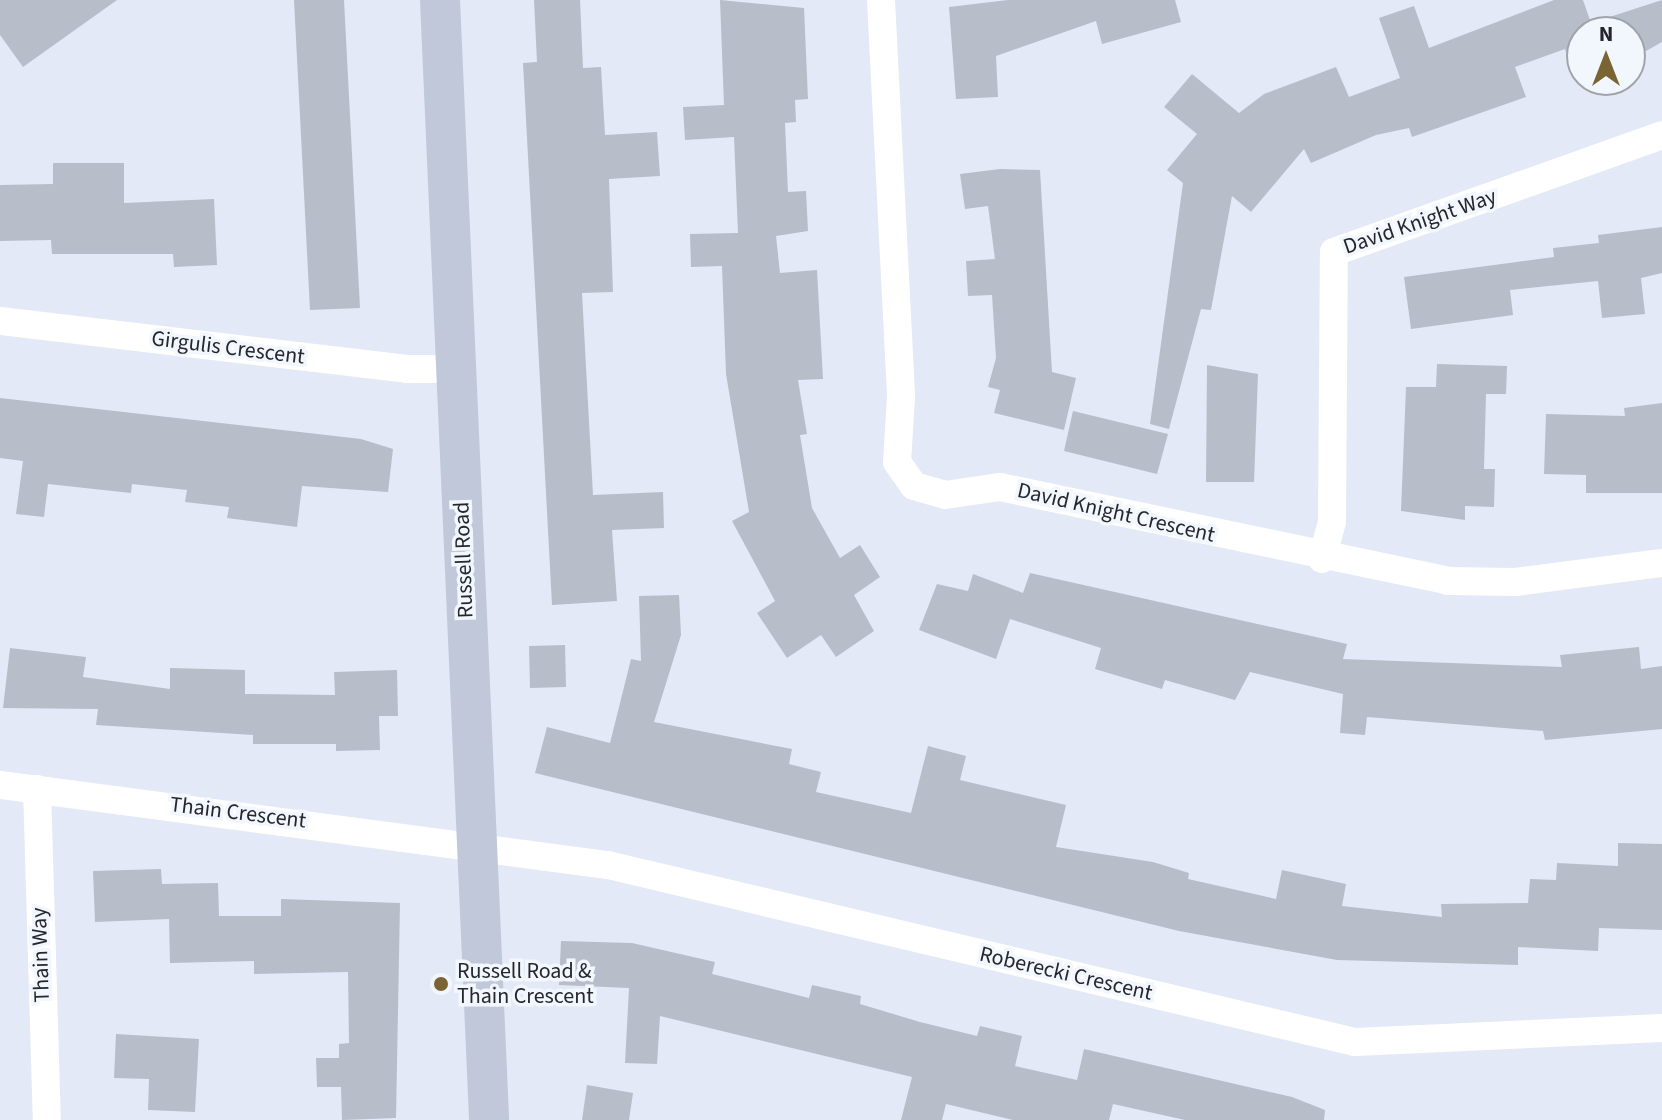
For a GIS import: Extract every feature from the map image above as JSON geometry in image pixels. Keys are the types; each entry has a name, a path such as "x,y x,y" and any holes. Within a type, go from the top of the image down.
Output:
{"street":[{"name":"Russell Road","path":"440,0 489,1120"},
{"name":"David Knight Crescent","path":"881,0 901,397 896,445 905,476 927,492 1000,487 1322,559 1479,584 1662,563"},
{"name":"David Knight Way","path":"1322,559 1332,522 1334,252 1662,135"},
{"name":"Girgulis Crescent","path":"0,321 456,369"},
{"name":"Thain Crescent","path":"0,785 476,844"},
{"name":"Thain Way","path":"37,789 47,1120"},
{"name":"Roberecki Crescent","path":"476,844 608,865 1355,1042 1662,1028"}],"building":[{"path":"0,0 117,0 23,67 0,35"},
{"path":"294,0 344,0 360,308 310,310"},
{"path":"534,0 580,0 583,68 601,67 605,135 657,132 660,176 609,179 613,292 582,293 593,495 663,492 664,528 612,530 617,601 552,605 523,63 537,62"},
{"path":"720,0 804,8 808,99 795,100 796,122 785,123 788,192 806,191 808,231 776,236 780,273 817,270 823,379 798,380 807,434 800,435 812,508 840,558 860,545 880,577 854,595 874,631 836,657 821,635 787,658 757,613 775,601 732,521 749,512 726,374 722,266 691,267 690,234 738,233 734,137 685,140 683,107 724,105"},
{"path":"1008,0 1175,0 1181,22 1102,44 1096,21 996,56 998,97 956,99 949,7"},
{"path":"1554,0 1583,0 1589,16 1566,16 1566,52 1565,49 1515,67 1526,97 1412,137 1409,128 1376,135 1311,163 1304,149 1251,212 1232,196 1211,310 1201,309 1169,429 1150,424 1183,183 1167,170 1197,134 1164,107 1192,74 1239,113 1264,94 1336,67 1349,97 1400,78 1379,18 1414,6 1429,48"},
{"path":"1662,0 1662,42 1646,51 1646,16 1613,16"},
{"path":"53,163 124,163 124,203 214,199 217,265 174,267 173,254 52,254 51,240 0,241 0,185 53,184"},
{"path":"1000,169 1040,170 1052,372 1076,378 1064,430 994,413 1000,390 988,387 996,358 992,295 968,296 966,261 995,259 988,206 965,209 960,174"},
{"path":"1662,227 1662,273 1641,278 1645,314 1602,318 1598,281 1510,290 1513,315 1411,329 1404,277 1554,257 1553,248 1599,243 1598,235"},
{"path":"1437,364 1507,366 1506,394 1486,394 1484,469 1495,469 1494,507 1465,506 1465,520 1401,511 1406,387 1436,387"},
{"path":"1207,365 1258,374 1254,482 1206,482"},
{"path":"0,398 361,439 393,449 388,492 302,486 297,527 227,518 229,507 185,502 187,490 132,484 131,493 48,484 44,517 16,514 23,461 0,458"},
{"path":"1662,403 1662,493 1586,493 1586,475 1544,474 1546,414 1625,416 1624,408"},
{"path":"1073,411 1168,434 1157,474 1064,451"},
{"path":"1030,573 1347,644 1343,659 1562,667 1560,655 1639,647 1641,669 1662,666 1662,729 1545,740 1543,731 1367,717 1365,735 1340,733 1343,694 1250,672 1235,700 1165,680 1162,689 1095,669 1101,648 1010,619 996,659 919,630 937,584 968,591 973,574 1023,593"},
{"path":"679,595 681,635 654,722 792,749 789,764 821,772 816,792 911,813 928,746 966,756 960,780 1066,805 1056,847 1153,862 1189,873 1188,879 1276,899 1282,870 1346,884 1342,906 1442,917 1441,904 1528,903 1530,879 1556,880 1557,863 1618,866 1618,843 1662,844 1662,930 1599,928 1598,951 1518,947 1518,965 1337,960 1179,931 535,773 547,727 610,743 631,659 641,661 639,596"},
{"path":"565,645 566,687 530,688 529,646"},
{"path":"10,648 86,657 83,677 170,689 170,668 245,670 245,694 335,695 334,672 397,670 398,716 379,716 380,750 336,751 336,744 253,744 253,735 96,725 98,709 3,708"},
{"path":"161,869 162,884 218,883 219,916 281,916 281,899 400,903 396,1118 342,1120 341,1087 317,1087 316,1058 339,1058 339,1044 349,1043 348,972 254,974 254,961 170,963 169,919 95,922 93,871"},
{"path":"561,941 632,943 715,962 712,974 809,998 812,985 861,996 860,1004 977,1036 980,1026 1022,1036 1015,1066 1077,1080 1084,1049 1292,1097 1325,1110 1324,1120 1185,1120 1113,1104 1109,1120 1013,1120 946,1104 942,1120 901,1120 912,1077 660,1016 657,1064 625,1063 629,988 559,985"},
{"path":"116,1034 199,1039 195,1112 148,1110 149,1079 114,1078"},
{"path":"587,1085 633,1093 629,1120 582,1120"}],"place":[{"name":"Russell Road & Thain Crescent","path":"441,984"}]}
